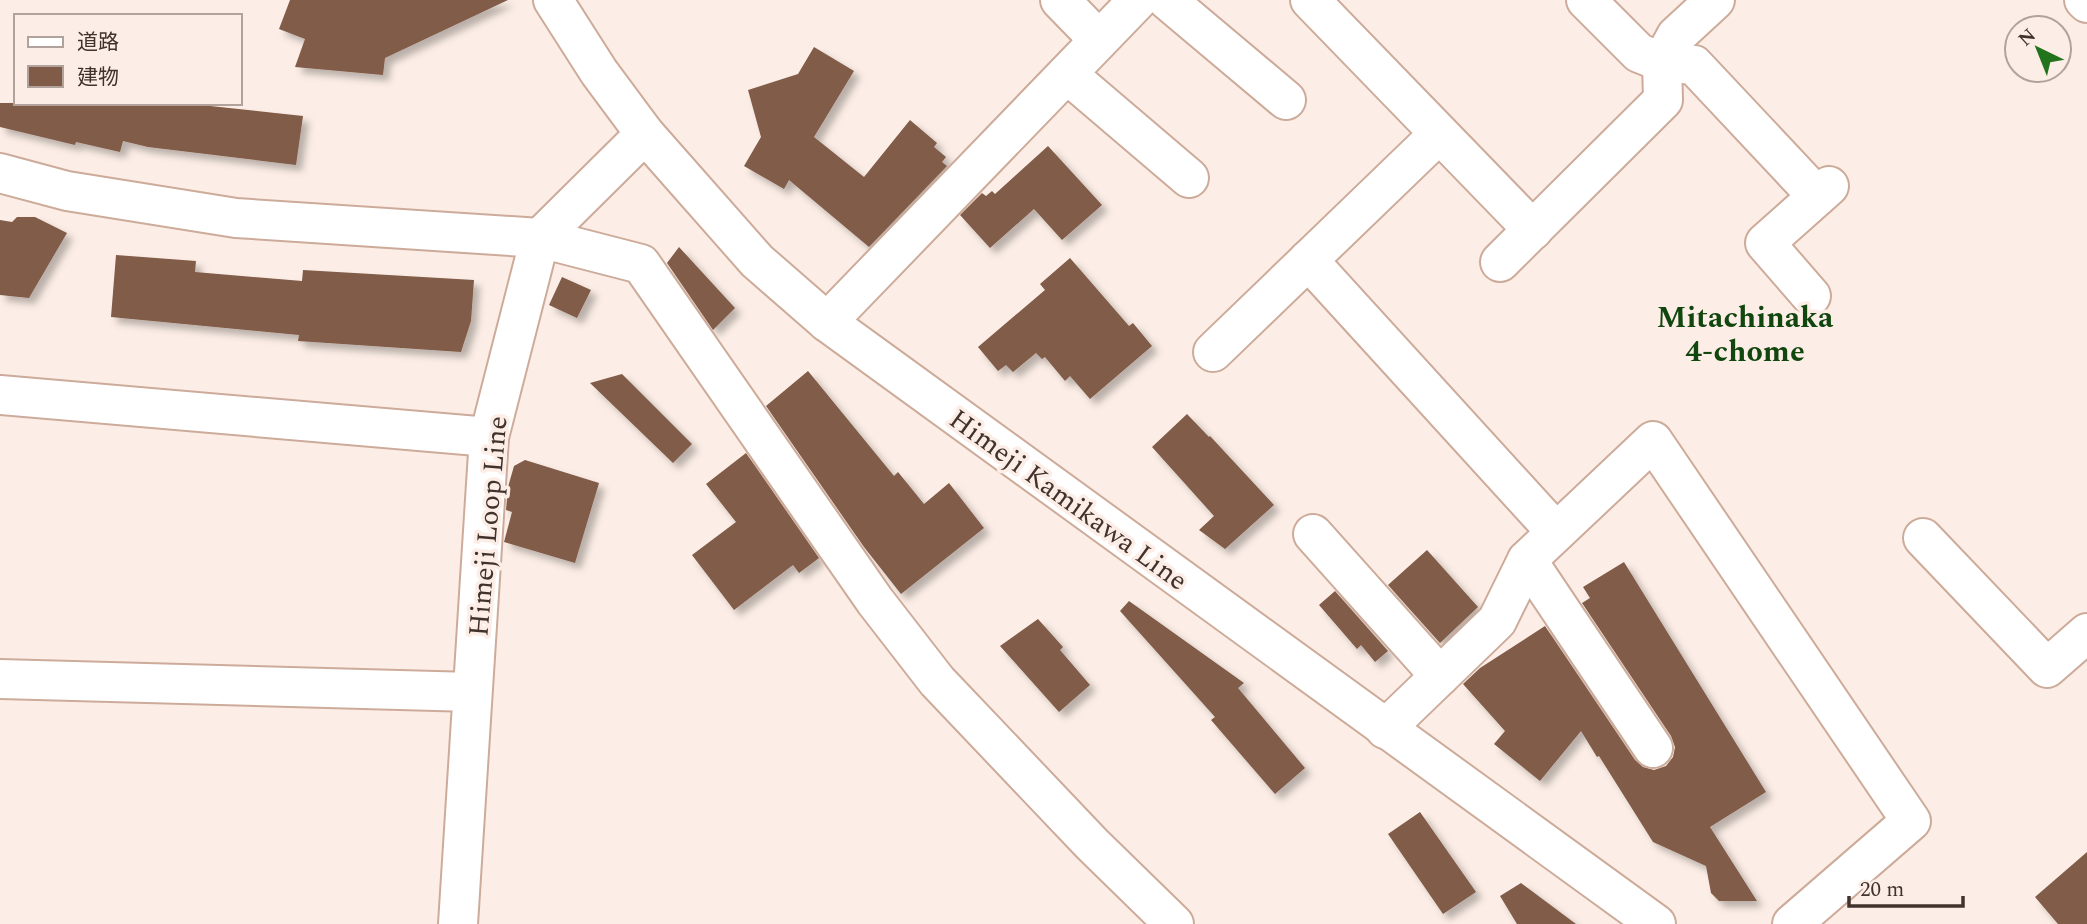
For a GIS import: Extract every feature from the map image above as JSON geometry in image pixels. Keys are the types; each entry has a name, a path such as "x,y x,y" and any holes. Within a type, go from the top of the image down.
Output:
{"street":[{"name":"Himeji Kamikawa Line","path":"553,0 599,72 645,134 757,261 827,322 1656,924"},
{"path":"1060,0 1100,40"},
{"path":"827,322 1138,0"},
{"path":"1167,0 1286,100"},
{"path":"1310,0 1532,230"},
{"path":"1586,0 1639,52 1662,62 1694,65 1823,191 1765,243 1811,296"},
{"path":"1500,262 1663,100 1662,62 1676,36 1715,0"},
{"path":"1067,74 1189,178"},
{"path":"540,238 645,134"},
{"path":"1213,352 1439,134"},
{"path":"0,173 67,191 236,218 540,238 642,264 875,601 937,681 1092,844 1174,924"},
{"name":"Himeji Loop Line","path":"458,924 489,437 540,238"},
{"path":"1308,260 1556,532"},
{"path":"0,395 489,437"},
{"path":"1385,729 1497,621 1527,560 1653,441 1911,821 1792,924"},
{"path":"1313,534 1440,676"},
{"path":"1923,538 2047,668 2087,633"},
{"path":"1527,560 1653,748"},
{"path":"0,679 472,692"}],"building":[{"path":"290,0 508,0 385,58 383,75 295,67 305,39 279,29"},
{"path":"814,47 854,71 814,137 864,177 910,120 937,143 934,147 946,157 942,162 947,166 869,247 789,180 784,189 744,166 761,137 748,90 798,74"},
{"path":"0,103 201,105 303,116 296,165 148,147 123,141 120,152 76,142 75,145 0,127"},
{"path":"1048,146 1102,205 1062,240 1034,209 990,248 960,215 982,193 986,196 992,191 995,194"},
{"path":"17,217 35,217 67,233 29,298 0,295 0,220 12,222"},
{"path":"679,247 735,308 713,330 667,263"},
{"path":"116,255 196,261 195,272 302,281 303,270 474,280 471,321 461,352 298,341 299,335 111,317"},
{"path":"1070,258 1129,326 1133,323 1152,346 1090,399 1070,376 1065,381 1045,357 1042,359 1036,353 1013,372 1006,365 998,371 978,347 1045,290 1040,284"},
{"path":"562,277 591,290 577,318 549,305"},
{"path":"808,371 894,476 898,472 924,504 949,483 984,528 901,594 864,547 766,406"},
{"path":"622,374 692,444 673,463 590,383"},
{"path":"1187,414 1274,505 1225,549 1199,530 1214,516 1152,447"},
{"path":"746,453 819,558 799,573 793,565 734,610 692,555 736,522 706,484"},
{"path":"525,460 599,483 575,563 504,542 512,512 506,510 508,487 514,466"},
{"path":"1427,550 1478,607 1440,643 1388,585"},
{"path":"1624,562 1766,792 1710,827 1757,901 1719,901 1711,893 1706,866 1653,842 1581,731 1540,781 1494,744 1505,731 1463,684 1480,668 1545,626 1635,760 1643,767 1654,770 1666,766 1673,757 1675,747 1671,736 1582,603 1590,598 1583,587"},
{"path":"1335,591 1388,651 1375,662 1361,645 1357,649 1319,605"},
{"path":"1129,601 1244,683 1238,688 1305,768 1275,794 1211,720 1215,717 1120,611"},
{"path":"1038,619 1063,647 1060,650 1090,685 1059,712 1000,646"},
{"path":"1420,812 1476,892 1443,914 1388,834"},
{"path":"2087,852 2087,924 2058,924 2035,897"},
{"path":"1521,883 1576,924 1517,924 1500,896"}],"district":[{"name":"Mitachinaka 4-chome","path":"1745,334"}]}
